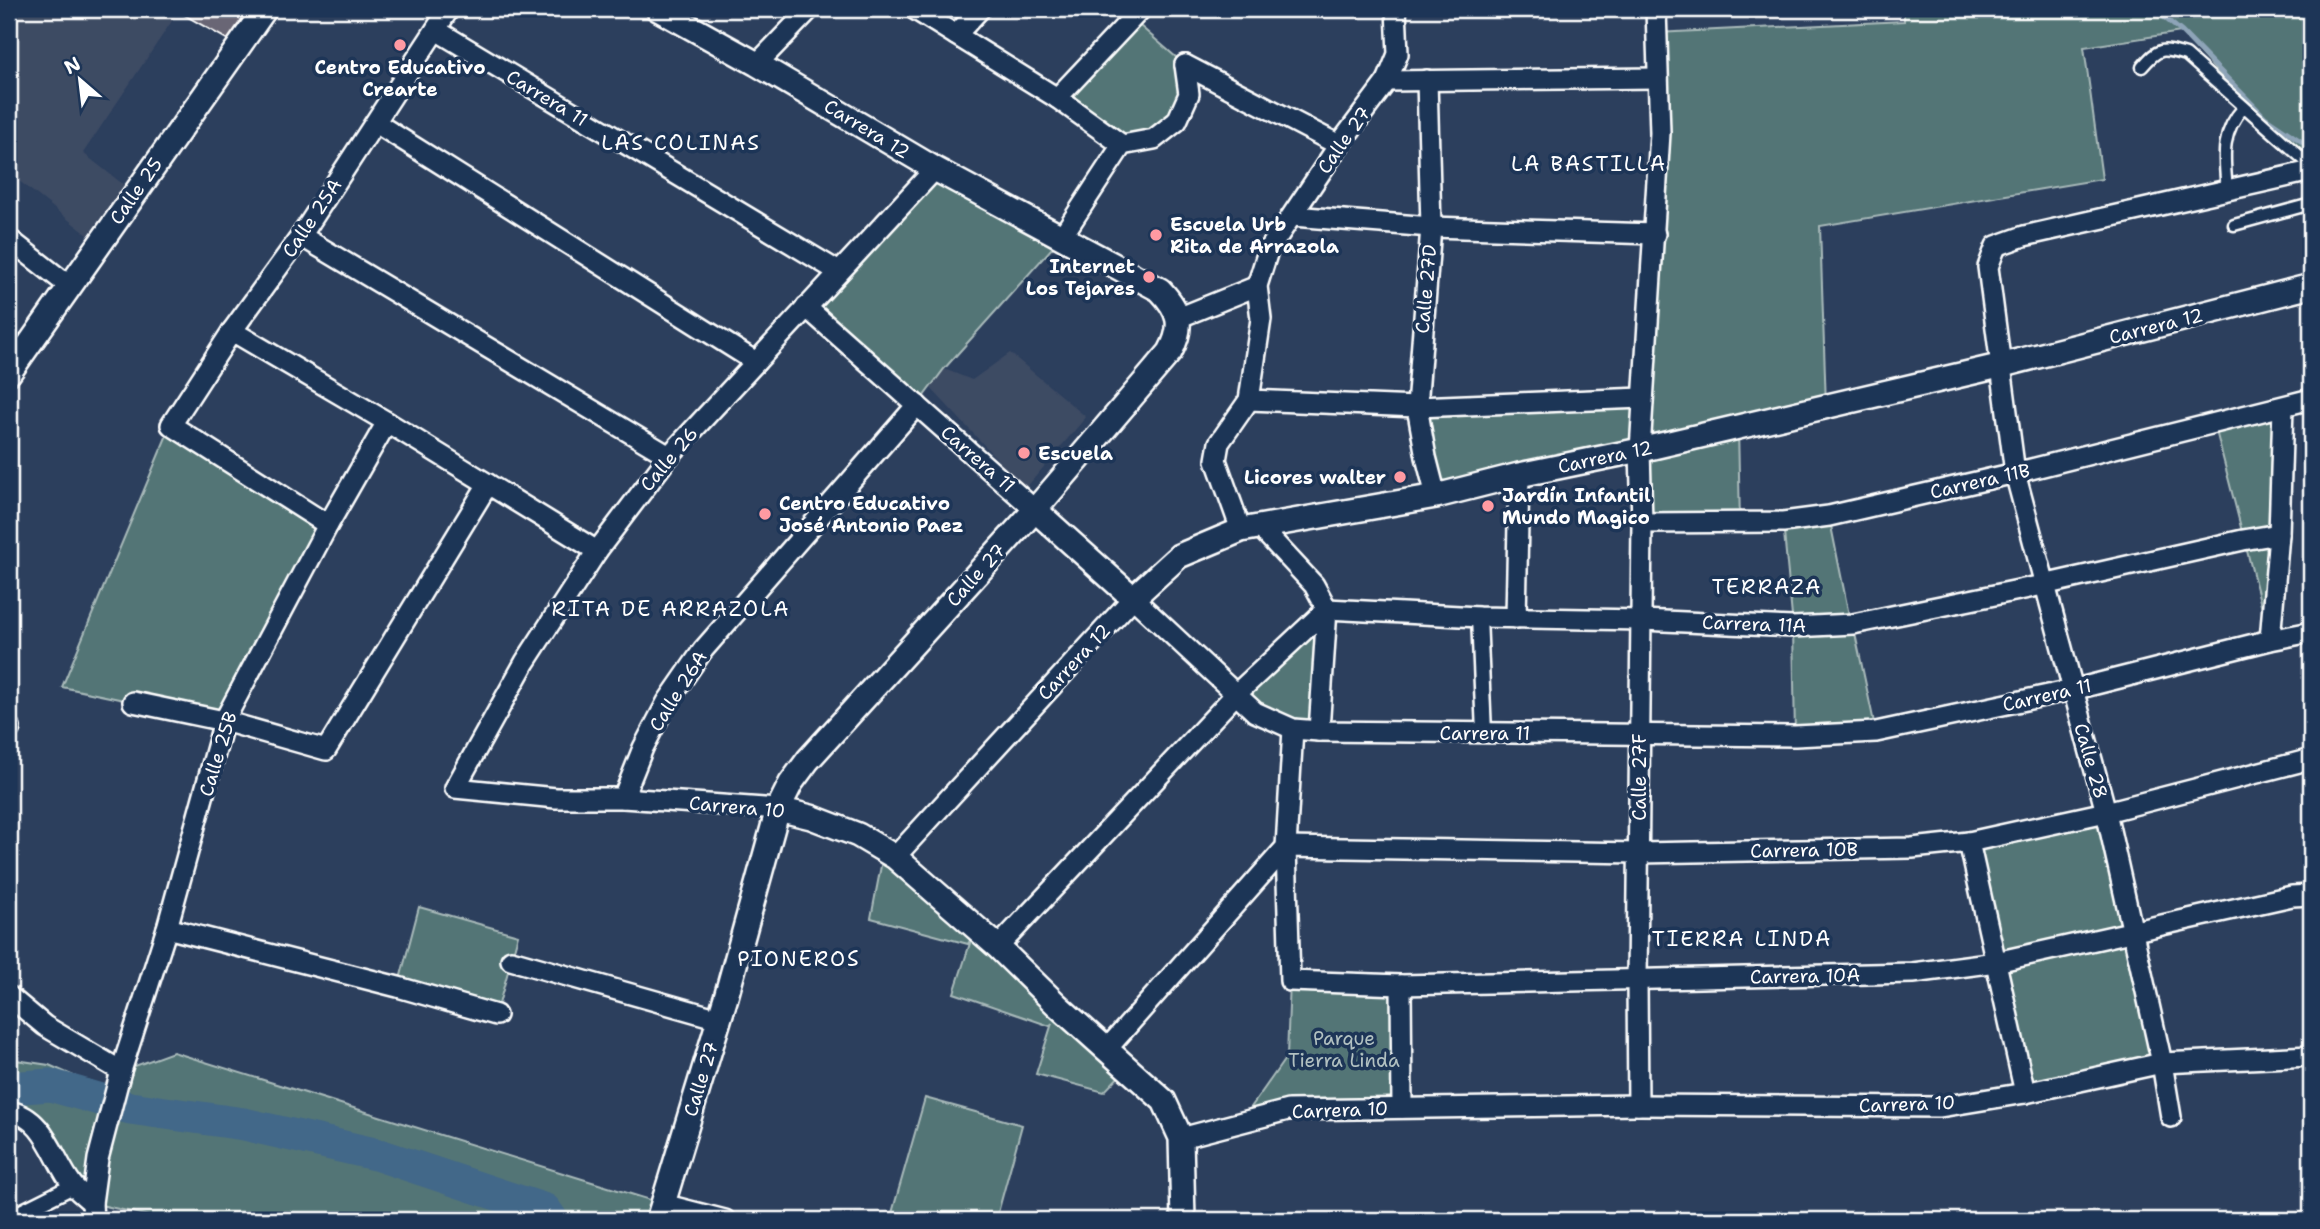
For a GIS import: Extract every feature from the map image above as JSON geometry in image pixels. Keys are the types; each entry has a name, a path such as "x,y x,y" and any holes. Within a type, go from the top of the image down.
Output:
{"street":[{"name":"Calle 25","path":"9,373 265,9"},
{"name":"Calle 25A","path":"328,525 171,425 232,331 301,236 450,9"},
{"name":"Carrera 12","path":"657,9 757,64 935,169 1160,290 1171,302 1178,318"},
{"path":"757,64 810,9"},
{"path":"914,9 1057,98 1122,145"},
{"path":"956,35 981,9"},
{"path":"1057,98 1142,9"},
{"name":"Calle 27","path":"1257,286 1268,251 1339,145 1387,80 1398,54 1396,9"},
{"name":"Calle 27F","path":"1638,1105 1638,734 1642,620 1640,450 1660,133 1656,9"},
{"name":"Carrera 11","path":"436,30 839,272"},
{"path":"1060,237 1122,145 1153,139 1177,121 1189,94 1185,65 1339,145"},
{"path":"1387,80 1658,78"},
{"name":"Calle 27D","path":"1427,80 1432,228 1417,407 1436,496"},
{"path":"376,123 756,362"},
{"path":"2227,190 2311,168"},
{"name":"Calle 26","path":"455,788 525,662 597,551 669,456 935,169"},
{"name":"Calle 28","path":"2171,1117 2162,1063 2106,812 2015,473 1988,267 1996,246 2024,236 2227,190"},
{"path":"1293,216 1432,228 1655,234"},
{"path":"301,236 669,456"},
{"path":"9,239 69,286"},
{"path":"1178,318 1257,286 1261,319 1249,400 1219,443 1216,460 1250,528 1314,585 1327,609 1319,731"},
{"name":"Carrera 12","path":"895,857 1133,597 1178,556 1250,528 1436,496 1519,475 1640,450 1999,366 2311,286"},
{"name":"Carrera 11","path":"806,307 1133,597 1235,695 1255,712 1293,729 1795,736 1876,732 2072,690 2311,632"},
{"name":"Calle 27","path":"660,1212 719,1019 778,809 791,783 808,760 1035,510 1170,352 1178,336 1178,318"},
{"path":"232,331 597,551"},
{"path":"1249,400 1417,407 1643,398"},
{"name":"Carrera 11B","path":"1642,523 1783,522 1829,516 2311,399"},
{"name":"Calle 26A","path":"623,798 643,748 667,702 703,650 917,405"},
{"path":"2270,640 2279,534 2283,407"},
{"name":"Calle 25B","path":"93,1212 98,1159 120,1075 167,928 224,721 328,525 387,422"},
{"path":"1516,618 1519,475"},
{"path":"133,702 224,721 326,750 488,484"},
{"name":"Carrera 11A","path":"1327,609 1479,617 1642,620 1793,627 1853,624 2279,534"},
{"path":"998,947 1235,695 1327,609"},
{"path":"1479,617 1484,733"},
{"path":"1106,1050 1286,847 1293,729"},
{"name":"Carrera 10B","path":"1286,847 1639,853 1912,848 1969,842 2106,812 2311,759"},
{"name":"Carrera 10","path":"455,788 556,798 623,798 778,809 811,817 858,835 895,857 998,947 1164,1101 1181,1138 1288,1110 1638,1105 1940,1107 2025,1093 2162,1063 2311,1056"},
{"path":"1969,842 2025,1093"},
{"name":"Carrera 10A","path":"1286,847 1290,981 1401,985 1913,974 1996,962 2131,930 2292,896 2311,895"},
{"path":"167,928 496,1015"},
{"path":"511,960 719,1019"},
{"path":"1401,985 1402,1108"},
{"path":"9,996 58,1035 120,1075"},
{"path":"11,1112 30,1121 43,1133 73,1186 93,1212"},
{"path":"1181,1138 1183,1220"},
{"path":"9,1218 73,1186"},
{"path":"660,1212 725,1220"}],"lane":[{"path":"2142,66 2154,53 2166,49 2186,55 2311,168"},
{"path":"2227,190 2224,151 2232,119 2244,107"},
{"path":"2234,225 2311,204"}],"shaded area":[{"path":"9,9 180,9 83,153 124,185 88,235 9,173"},
{"name":"Escuela","path":"1010,353 1086,417 1025,489 930,387 944,369 972,380"}],"green space":[{"path":"1904,9 2311,9 2311,168 2272,132 2181,32 2084,47 2102,179 1820,226 1826,406 1738,427 1740,523 1642,523 1640,451 1436,496 1417,407 1643,398 1656,33 1904,21"},
{"path":"1132,19 1185,65 1177,121 1122,145 1057,98"},
{"path":"935,169 1061,238 944,369 923,397 806,307"},
{"path":"2283,407 2270,640 2214,423"},
{"path":"171,425 328,525 224,721 62,687"},
{"path":"1829,516 1876,732 1795,736 1793,627 1783,522"},
{"path":"1327,609 1319,731 1240,695"},
{"path":"2106,812 2162,1063 2025,1093 1969,842"},
{"path":"884,850 1127,1068 1104,1092 1036,1074 1052,1023 1050,1026 954,993 972,937 968,944 871,918"},
{"path":"419,907 518,935 496,1015 398,987"},
{"name":"Parque Tierra Linda","path":"1290,981 1401,985 1402,1108 1240,1123 1287,1056"},
{"path":"173,1052 663,1204 658,1220 167,1220 92,1203 43,1134 9,1115 9,1059 49,1065 103,1089 121,1071"},
{"path":"925,1098 1022,1125 996,1220 890,1220"}],"building":[{"path":"174,9 213,9 221,13 223,9 250,9 230,41"}],"waterway":[{"path":"2154,9 2182,32 2265,117 2311,148"},
{"path":"9,1088 50,1085 130,1108 244,1124 379,1155 545,1210 552,1220"}],"place":[{"name":"Centro Educativo Crearte","path":"400,45"},
{"name":"Escuela Urb Rita de Arrazola","path":"1156,235"},
{"name":"Internet Los Tejares","path":"1149,277"},
{"name":"Escuela","path":"1024,453"},
{"name":"Licores walter","path":"1400,477"},
{"name":"Jardín Infantil Mundo Magico","path":"1488,506"},
{"name":"Centro Educativo José Antonio Paez","path":"765,514"}],"district":[{"name":"LAS COLINAS","path":"681,143"},
{"name":"LA BASTILLA","path":"1589,164"},
{"name":"TERRAZA","path":"1767,587"},
{"name":"RITA DE ARRAZOLA","path":"671,609"},
{"name":"TIERRA LINDA","path":"1742,939"},
{"name":"PIONEROS","path":"799,959"}]}
